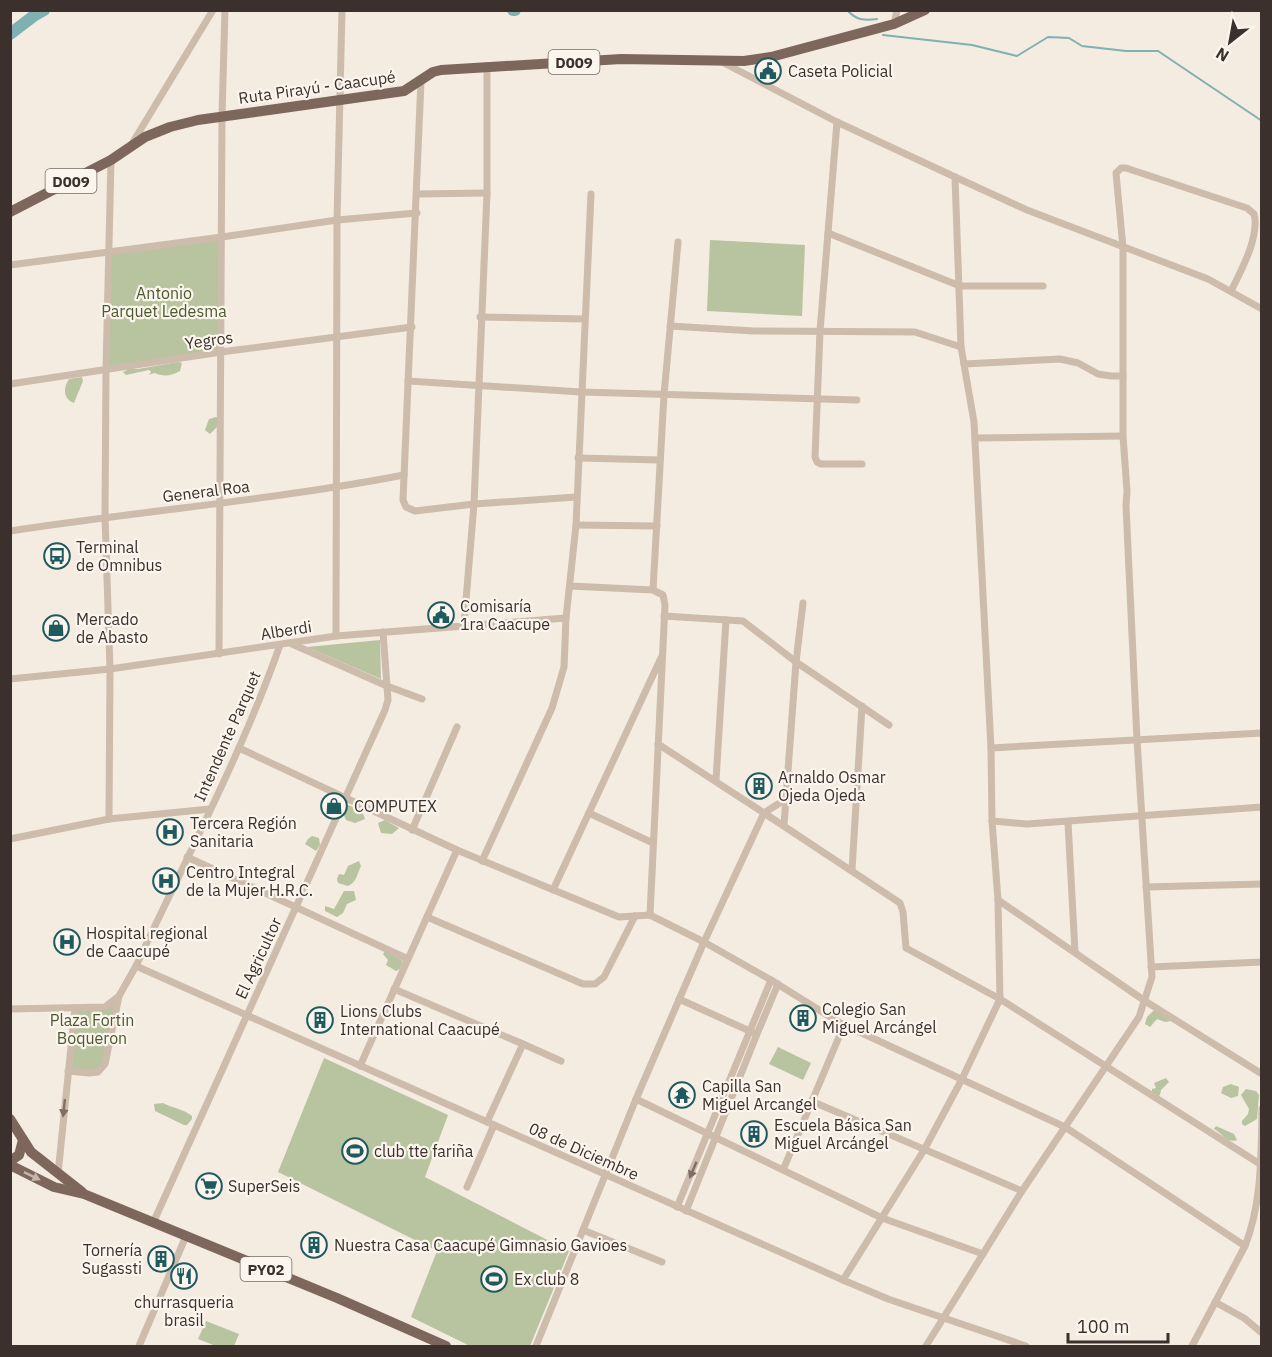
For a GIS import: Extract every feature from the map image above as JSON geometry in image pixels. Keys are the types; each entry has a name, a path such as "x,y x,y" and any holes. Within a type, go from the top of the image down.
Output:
{"main road":[{"name":"Ruta Pirayú - Caacupé","path":"10,212 111,160 145,137 170,127 222,115 405,91 433,72 441,70 621,59 722,62 771,57 894,24 925,10"},
{"name":"PY02","path":"10,1119 31,1152 84,1194"},
{"path":"13,1161 22,1140"},
{"name":"PY02","path":"13,1161 54,1187 84,1194 337,1298 446,1347"}],"street":[{"path":"130,147 213,10"},
{"path":"219,654 222,115 225,10"},
{"path":"336,636 337,220 342,10"},
{"path":"894,24 897,10"},
{"path":"722,62 837,122 1027,210 1208,279 1262,309"},
{"path":"464,624 474,504 480,317 487,193 487,66"},
{"path":"421,81 418,194 403,500 406,507 415,511 474,504 576,497"},
{"path":"837,122 820,331 815,457 821,464 862,464"},
{"path":"109,819 110,669 105,517 111,160"},
{"path":"926,1347 1022,1191 1139,1017 1152,977 1137,740 1123,436 1123,248 1116,183 1116,173 1121,168 1247,208 1254,214 1256,229 1231,291"},
{"path":"843,1280 924,1150 962,1079 1000,999 998,900 992,821 991,748 975,438 961,347 956,177"},
{"path":"418,194 487,193"},
{"path":"482,861 552,708 564,667 566,618 576,525 591,194"},
{"path":"10,265 337,220 417,213"},
{"path":"828,233 960,286 1043,286"},
{"path":"653,590 664,395 678,242"},
{"path":"480,317 584,319"},
{"path":"670,326 754,331 915,332 961,347"},
{"name":"Yegros","path":"10,384 221,352 412,327"},
{"path":"964,364 1060,359 1078,363 1098,374 1123,376"},
{"path":"408,381 581,392 857,400"},
{"path":"975,438 1123,436"},
{"path":"578,458 660,460"},
{"name":"General Roa","path":"10,531 336,488 404,475"},
{"path":"576,525 657,526"},
{"path":"570,586 653,590 663,595 664,616 650,915"},
{"path":"784,825 796,662 803,603"},
{"path":"664,616 743,621 796,662 889,725"},
{"name":"Alberdi","path":"10,679 110,669 336,636 464,624 566,618"},
{"path":"716,780 726,620"},
{"name":"El Agricultor","path":"153,1223 385,710 388,700 383,632"},
{"path":"291,643 387,686 422,699"},
{"name":"Intendente Parquet","path":"68,1071 99,1072 105,1064 119,996 136,966 239,748 280,645"},
{"path":"553,890 662,654"},
{"path":"852,870 861,706"},
{"path":"412,830 457,727"},
{"path":"991,748 1262,733"},
{"path":"658,744 900,903 906,948 1000,999 1260,1164"},
{"path":"239,748 412,830 619,917 650,915 775,982 844,1025 1065,1127 1245,1245"},
{"path":"536,1347 636,1099 704,942 764,813 786,799"},
{"path":"992,821 1027,824 1068,822 1262,807"},
{"path":"10,839 109,819 210,808"},
{"path":"589,813 653,843"},
{"path":"1068,822 1075,952"},
{"path":"360,1066 457,850"},
{"path":"187,857 408,959"},
{"path":"1146,886 1262,884"},
{"path":"998,900 1145,1001 1262,1074"},
{"path":"427,917 583,984 595,984 604,977 635,916"},
{"path":"1151,967 1262,962"},
{"name":"08 de Diciembre","path":"136,966 843,1280 888,1299 1026,1347"},
{"path":"686,1211 712,1136 775,982"},
{"path":"394,989 561,1061"},
{"path":"10,1009 105,1007 119,996"},
{"path":"679,999 754,1032"},
{"path":"58,1174 75,1008"},
{"path":"783,1170 844,1025"},
{"path":"467,1187 490,1123 523,1044"},
{"path":"636,1099 882,1218 982,1254"},
{"path":"811,1101 1022,1191"},
{"path":"1192,1347 1251,1230 1256,1209 1262,1109"},
{"path":"677,1207 712,1136"},
{"path":"10,1146 13,1161"},
{"path":"583,1230 662,1262"},
{"path":"139,1347 186,1236"},
{"path":"1215,1302 1244,1318 1262,1332"}],"green space":[{"name":"Antonio Parquet Ledesma","path":"222,237 221,352 106,370 108,252"},
{"path":"710,240 805,245 802,316 707,311"},
{"path":"182,363 180,371 170,375 154,373 149,375 151,372 149,370 126,375 123,372 129,369"},
{"path":"82,377 83,381 74,403 66,396 66,386 69,379"},
{"path":"218,418 217,427 210,434 205,430 209,419"},
{"path":"380,640 381,679 307,647"},
{"path":"347,805 361,809 365,819 355,823 346,820 343,813"},
{"path":"385,820 399,828 392,834 381,833 378,823"},
{"path":"312,836 319,838 320,845 316,851 305,844"},
{"path":"359,861 361,866 353,882 348,886 338,883 339,874 344,875 348,866"},
{"path":"344,891 354,891 356,900 347,904 343,913 337,917 325,911 325,906 334,909"},
{"path":"385,951 403,961 400,969 396,971 386,965 388,960 383,954"},
{"name":"Plaza Fortin Boqueron","path":"119,996 105,1064 98,1072 68,1071 75,1008 105,1007"},
{"path":"1153,1011 1162,1011 1171,1021 1165,1022 1157,1019 1150,1027 1145,1024 1147,1017"},
{"path":"778,1047 811,1063 803,1080 769,1064"},
{"path":"324,1058 448,1115 425,1177 569,1251 530,1346 470,1346 411,1317 437,1251 278,1172"},
{"path":"1166,1078 1169,1082 1161,1090 1160,1095 1152,1093 1152,1089 1156,1088 1154,1083"},
{"path":"1231,1084 1239,1087 1238,1096 1231,1098 1221,1093 1223,1087"},
{"path":"1246,1089 1256,1091 1259,1095 1257,1119 1245,1126 1242,1121 1249,1109 1241,1095"},
{"path":"163,1103 185,1112 192,1116 192,1119 184,1125 155,1111 154,1104"},
{"path":"1216,1126 1234,1134 1237,1140 1227,1139 1214,1129"},
{"path":"206,1321 239,1334 234,1346 216,1346 198,1339"}],"waterway":[{"path":"10,34 44,10"},
{"path":"847,10 860,19 877,19"},
{"path":"883,35 972,45 1017,56 1048,37 1069,38 1082,46 1126,51 1158,51 1262,121"}],"place":[{"name":"Caseta Policial","path":"768,71"},
{"name":"Terminal de Omnibus","path":"57,556"},
{"name":"Comisaría 1ra Caacupe","path":"441,615"},
{"name":"Mercado de Abasto","path":"56,628"},
{"name":"Arnaldo Osmar Ojeda Ojeda","path":"759,786"},
{"name":"COMPUTEX","path":"334,806"},
{"name":"Tercera Región Sanitaria","path":"170,832"},
{"name":"Centro Integral de la Mujer H.R.C.","path":"166,881"},
{"name":"Hospital regional de Caacupé","path":"67,942"},
{"name":"Colegio San Miguel Arcángel","path":"803,1018"},
{"name":"Lions Clubs International Caacupé","path":"320,1020"},
{"name":"Capilla San Miguel Arcangel","path":"682,1095"},
{"name":"Escuela Básica San Miguel Arcángel","path":"754,1134"},
{"name":"club tte fariña","path":"355,1151"},
{"name":"SuperSeis","path":"209,1186"},
{"name":"Nuestra Casa Caacupé Gimnasio Gavioes","path":"314,1245"},
{"name":"Tornería Sugassti","path":"161,1259"},
{"name":"churrasqueria brasil","path":"184,1276"},
{"name":"Ex club 8","path":"494,1279"}]}
